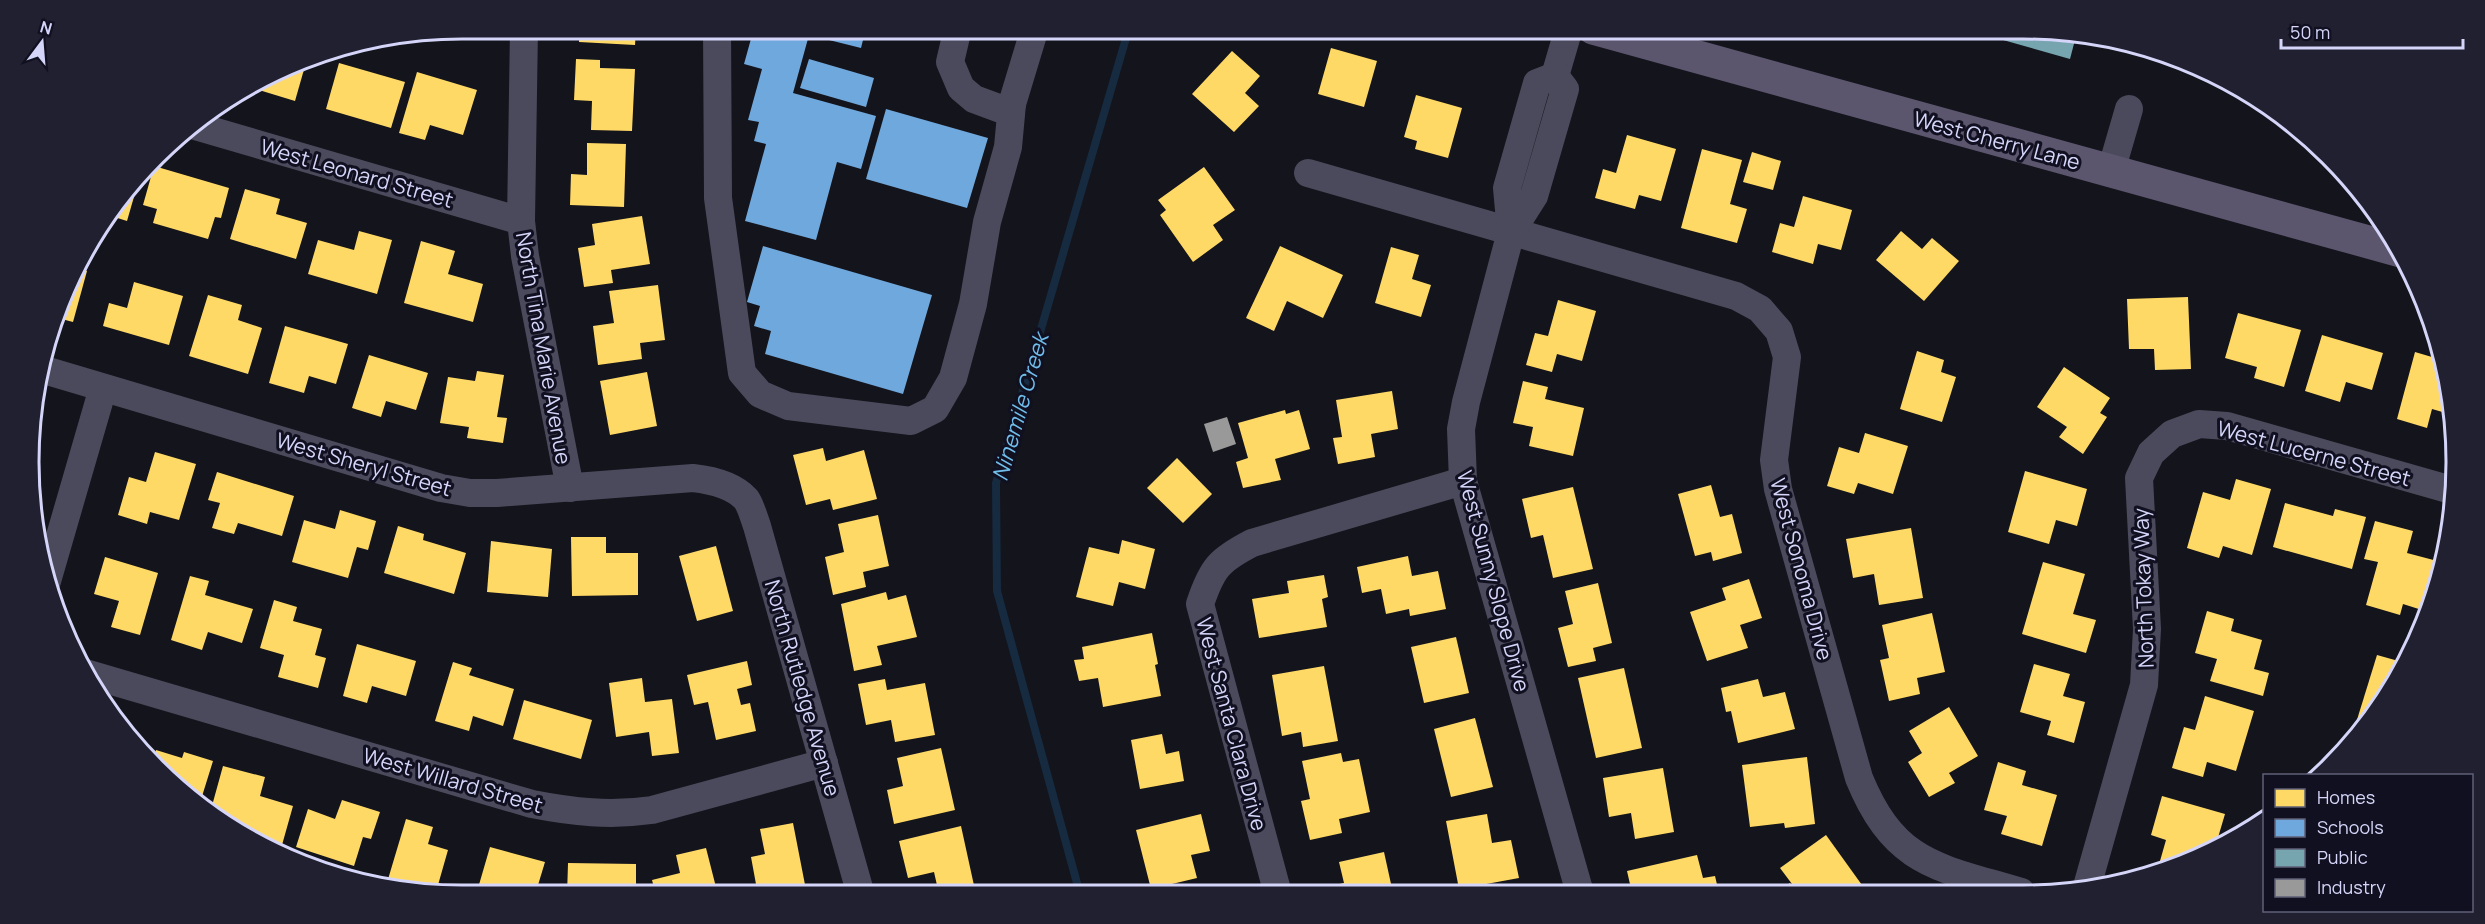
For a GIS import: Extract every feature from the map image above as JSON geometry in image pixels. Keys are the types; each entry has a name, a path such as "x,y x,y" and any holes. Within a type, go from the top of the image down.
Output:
{"main road":[{"name":"West Cherry Lane","path":"1633,39 2111,171 2381,238"}],"street":[{"name":"North Tina Marie Avenue","path":"524,39 521,221 525,256 570,488"},
{"path":"717,39 718,198 742,373 760,394 788,406 911,422 935,409 953,378 973,303 987,222 1008,147 1012,105 1032,39"},
{"path":"955,39 950,62 961,88 974,99 1001,109 1012,105"},
{"name":"West Sunny Slope Drive","path":"1566,39 1555,76 1564,89 1534,196 1511,231 1461,429 1463,481 1578,885"},
{"path":"2111,171 2129,109"},
{"name":"West Leonard Street","path":"203,127 521,221"},
{"name":"West Sonoma Drive","path":"1308,173 1736,296 1760,309 1779,331 1787,357 1774,460 1778,489 1859,778 1870,804 1885,828 1898,841 1929,863 1999,885"},
{"name":"West Sheryl Street","path":"49,371 441,488 470,493 497,493 693,478 713,481 731,489"},
{"path":"52,565 103,388"},
{"name":"West Lucerne Street","path":"2172,434 2199,424 2227,426 2445,488"},
{"name":"North Tokay Way","path":"2089,879 2144,685 2147,629 2139,478 2151,453 2172,434"},
{"name":"West Santa Clara Drive","path":"1276,885 1200,604 1209,577 1227,555 1252,543 1463,481"},
{"name":"North Rutledge Avenue","path":"731,489 746,500 758,526 858,885"},
{"name":"West Willard Street","path":"97,676 532,804 569,812 625,814 652,810 824,763"}],"building: Homes":[{"path":"579,39 635,39 635,45 579,42"},
{"path":"1331,48 1377,61 1364,107 1318,94"},
{"path":"1232,51 1260,76 1245,93 1259,106 1234,132 1192,94"},
{"path":"576,59 600,60 600,68 635,69 632,131 591,130 592,101 574,100"},
{"path":"339,63 405,82 391,128 326,109"},
{"path":"304,69 295,101 261,90"},
{"path":"417,72 477,90 463,135 430,125 425,140 399,133"},
{"path":"1416,95 1462,108 1448,158 1415,149 1417,141 1404,137"},
{"path":"1627,135 1676,149 1661,201 1639,195 1635,209 1595,198 1603,169 1616,173"},
{"path":"587,143 626,144 624,207 570,205 571,174 587,175"},
{"path":"1702,149 1742,160 1730,204 1747,209 1737,243 1681,228"},
{"path":"1752,152 1781,161 1773,190 1743,182"},
{"path":"159,167 229,188 221,218 215,217 208,239 153,223 157,209 143,205 151,175"},
{"path":"1204,167 1235,210 1213,225 1223,240 1193,262 1160,215 1166,210 1158,200"},
{"path":"245,189 280,199 276,214 307,223 296,259 230,239"},
{"path":"135,194 127,221 116,218"},
{"path":"1803,196 1852,210 1841,250 1818,244 1813,264 1772,252 1780,223 1794,227"},
{"path":"642,216 650,264 611,270 613,283 584,287 578,248 595,245 592,224"},
{"path":"359,231 392,240 377,294 308,274 318,240 354,250"},
{"path":"1901,231 1922,249 1932,238 1959,261 1924,301 1876,260"},
{"path":"421,241 455,251 448,274 483,284 473,322 404,303"},
{"path":"1280,246 1343,275 1323,318 1287,301 1274,331 1246,318"},
{"path":"1391,247 1419,255 1412,279 1431,285 1421,317 1375,303"},
{"path":"85,271 87,271 73,322 64,320"},
{"path":"134,282 183,296 169,345 103,326 109,303 127,308"},
{"path":"658,285 665,340 640,343 642,359 598,365 593,326 614,323 609,291"},
{"path":"208,295 242,305 238,320 262,328 248,374 189,356"},
{"path":"2188,297 2191,369 2155,370 2154,349 2129,349 2127,299"},
{"path":"1558,300 1596,311 1582,361 1557,354 1552,372 1526,365 1535,333 1548,336"},
{"path":"2238,313 2301,330 2284,387 2254,378 2257,367 2225,358"},
{"path":"285,326 348,344 336,384 309,376 304,393 269,383"},
{"path":"2322,335 2383,353 2372,390 2346,382 2340,402 2305,391"},
{"path":"1917,351 1944,360 1941,372 1956,377 1942,422 1900,409"},
{"path":"2415,352 2433,357 2443,412 2432,409 2427,428 2397,419"},
{"path":"369,355 428,373 416,410 386,401 381,417 352,408"},
{"path":"2064,367 2110,398 2100,413 2107,417 2083,454 2059,437 2067,427 2037,407"},
{"path":"477,371 504,375 497,417 507,418 503,443 467,438 469,427 440,423 448,377 475,381"},
{"path":"647,372 657,426 610,435 600,381"},
{"path":"1523,381 1548,387 1545,399 1584,408 1573,456 1529,446 1533,427 1513,423"},
{"path":"1392,391 1398,429 1371,434 1375,457 1338,464 1333,438 1342,437 1336,400"},
{"path":"1285,410 1286,414 1299,410 1310,449 1275,459 1281,480 1243,488 1236,462 1248,458 1238,423"},
{"path":"1865,433 1908,446 1893,494 1858,483 1854,494 1827,486 1839,447 1859,453"},
{"path":"823,448 826,461 864,450 877,499 833,510 830,499 806,505 793,455"},
{"path":"155,452 196,464 179,520 150,512 147,524 118,515 129,477 146,482"},
{"path":"1177,458 1212,494 1183,523 1147,488"},
{"path":"2025,471 2087,489 2077,526 2056,520 2049,544 2008,532"},
{"path":"217,472 294,496 282,536 238,523 234,534 212,528 220,503 208,500"},
{"path":"2236,479 2271,489 2252,555 2223,546 2219,558 2187,548 2203,492 2230,500"},
{"path":"1711,485 1720,517 1732,514 1742,553 1713,561 1711,552 1695,556 1678,494"},
{"path":"1573,487 1593,569 1553,578 1543,535 1531,538 1522,499"},
{"path":"2285,503 2333,516 2335,509 2366,517 2352,569 2273,547"},
{"path":"340,510 376,521 368,550 357,547 348,578 292,562 304,520 335,529"},
{"path":"878,515 889,566 863,572 866,587 833,595 825,557 844,552 838,524"},
{"path":"2375,521 2413,531 2407,553 2434,560 2420,609 2403,604 2400,615 2366,605 2378,562 2364,559"},
{"path":"398,526 424,534 423,540 466,553 454,594 384,573"},
{"path":"1911,528 1923,598 1879,605 1874,574 1853,578 1846,539"},
{"path":"571,537 606,537 606,553 638,553 638,595 572,596"},
{"path":"1122,540 1155,549 1145,589 1119,582 1113,606 1076,597 1089,547 1119,554"},
{"path":"491,541 552,549 548,597 487,592"},
{"path":"716,546 733,611 697,621 679,556"},
{"path":"1408,556 1412,576 1438,571 1446,609 1410,616 1409,609 1386,614 1381,589 1362,593 1357,567"},
{"path":"105,557 158,573 140,635 111,627 119,601 94,594"},
{"path":"2043,562 2085,574 2073,614 2096,620 2086,653 2022,634"},
{"path":"1324,575 1328,597 1322,599 1327,627 1259,638 1252,599 1289,593 1287,581"},
{"path":"190,576 209,581 205,595 253,609 242,643 208,632 202,650 171,640"},
{"path":"1749,579 1762,618 1740,625 1748,648 1707,661 1690,612 1726,600 1722,588"},
{"path":"1598,583 1612,643 1593,648 1596,661 1568,667 1558,628 1573,624 1565,591"},
{"path":"886,592 888,600 906,595 917,637 877,646 882,665 854,671 841,604"},
{"path":"274,600 297,607 293,621 322,629 315,655 326,658 318,688 278,677 284,655 260,648"},
{"path":"2207,611 2234,619 2231,631 2262,640 2254,669 2269,673 2263,696 2210,681 2217,659 2195,653"},
{"path":"1932,613 1945,672 1917,678 1920,694 1889,701 1880,660 1889,658 1882,625"},
{"path":"1152,633 1161,696 1103,707 1098,678 1079,681 1074,660 1084,659 1082,647"},
{"path":"1456,637 1469,693 1424,703 1411,647"},
{"path":"357,644 416,661 406,696 372,686 367,703 343,696"},
{"path":"2377,655 2396,660 2375,697 2356,723"},
{"path":"747,661 752,685 737,689 741,705 750,703 756,731 716,740 708,702 694,705 687,675"},
{"path":"453,662 472,668 469,675 514,689 503,726 473,716 469,731 435,721"},
{"path":"2034,664 2070,674 2063,696 2085,702 2074,743 2047,735 2051,721 2020,712"},
{"path":"1324,666 1338,741 1303,747 1301,732 1282,736 1272,675"},
{"path":"1624,668 1642,748 1596,758 1578,678"},
{"path":"642,678 645,702 672,699 679,753 652,756 649,732 616,737 609,683"},
{"path":"885,679 887,690 925,683 935,735 895,742 891,720 866,725 858,684"},
{"path":"1758,679 1763,697 1785,692 1795,729 1738,743 1731,711 1726,712 1721,688"},
{"path":"2205,696 2254,711 2236,771 2207,762 2203,777 2172,768 2184,727 2195,730"},
{"path":"524,700 592,720 581,759 513,739"},
{"path":"1949,707 1978,756 1949,773 1955,783 1929,797 1908,762 1922,753 1909,731"},
{"path":"1475,718 1493,787 1451,797 1434,729"},
{"path":"1162,734 1166,754 1179,751 1184,781 1140,789 1131,740"},
{"path":"941,748 955,810 894,824 887,790 903,786 897,758"},
{"path":"156,750 182,758 184,752 213,761 202,796 183,780 155,753"},
{"path":"1341,753 1343,762 1359,759 1370,812 1339,819 1342,833 1310,840 1301,801 1310,799 1302,761"},
{"path":"1807,757 1815,824 1785,828 1784,823 1750,827 1742,765"},
{"path":"1998,762 2026,771 2022,785 2057,795 2042,846 2001,834 2007,816 1984,810"},
{"path":"223,766 265,777 260,796 293,806 282,844 250,828 213,804"},
{"path":"1663,768 1674,832 1635,839 1631,813 1609,817 1603,778"},
{"path":"2162,796 2225,814 2218,836 2159,863 2166,840 2151,835"},
{"path":"342,800 380,812 371,839 363,837 354,866 296,847 308,809 335,819"},
{"path":"1201,814 1210,851 1191,855 1197,878 1168,885 1150,885 1136,830"},
{"path":"1487,814 1492,843 1511,840 1519,878 1481,885 1458,885 1446,821"},
{"path":"406,819 433,827 428,844 448,850 438,884 388,878"},
{"path":"793,823 805,885 756,885 751,857 765,854 760,829"},
{"path":"961,826 974,885 937,885 934,872 908,878 899,841"},
{"path":"1826,835 1862,885 1793,885 1780,868"},
{"path":"490,847 545,862 538,885 479,885"},
{"path":"706,848 715,885 653,885 652,880 680,873 676,855"},
{"path":"1384,852 1391,885 1334,885 1344,883 1339,862"},
{"path":"1697,855 1703,878 1715,876 1717,885 1630,885 1627,871"},
{"path":"568,863 636,864 636,885 567,885"}],"building: Schools":[{"path":"751,39 808,39 793,93 876,116 861,169 837,162 816,240 745,221 766,144 754,141 759,122 748,120 762,69 744,64"},
{"path":"825,39 863,39 861,48"},
{"path":"809,59 874,78 866,107 800,88"},
{"path":"886,109 988,138 967,208 866,179"},
{"path":"763,246 932,295 903,394 765,354 771,331 754,326 760,306 747,302"}],"building: Public":[{"path":"2000,39 2074,43 2070,59"}],"building: Industry":[{"path":"1227,417 1236,444 1213,452 1204,424"}],"waterway":[{"name":"Ninemile Creek","path":"1078,885 997,591 996,483 1126,39"}]}
